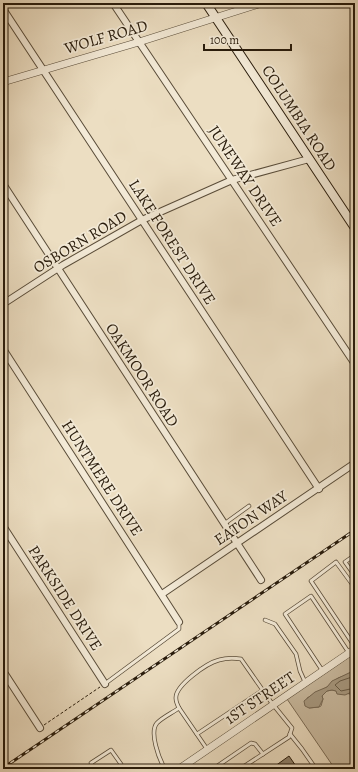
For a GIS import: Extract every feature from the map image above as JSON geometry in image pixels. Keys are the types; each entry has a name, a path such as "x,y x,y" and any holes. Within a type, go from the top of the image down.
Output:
{"main road":[{"name":"COLUMBIA ROAD","path":"206,3 355,228"}],"street":[{"name":"JUNEWAY DRIVE","path":"113,3 355,364"},
{"name":"WOLF ROAD","path":"3,82 139,42 262,3"},
{"path":"354,3 355,7"},
{"name":"LAKE FOREST DRIVE","path":"3,10 318,489"},
{"name":"OSBORN ROAD","path":"3,304 58,269 142,220 232,180 309,159"},
{"name":"OAKMOOR ROAD","path":"3,184 236,544 261,580"},
{"name":"HUNTMERE DRIVE","path":"3,348 179,622"},
{"name":"EATON WAY","path":"162,594 355,464"},
{"name":"PARKSIDE DRIVE","path":"3,526 105,684"},
{"name":"1ST STREET","path":"180,769 353,650"},
{"path":"3,671 40,728"}],"lane":[{"path":"224,524 249,506"},
{"path":"355,555 345,562 355,576"},
{"path":"353,650 312,581 336,562 355,588"},
{"path":"323,672 285,614 311,596 353,650"},
{"path":"265,620 275,624 296,654 300,671 306,683"},
{"path":"105,684 178,629 179,622"},
{"path":"208,750 179,708 175,698 178,691 204,666 219,660 232,658 241,659 292,728 289,737 240,769"},
{"path":"197,734 263,690"},
{"path":"165,769 162,764 154,729 158,723 179,708"},
{"path":"290,734 316,769"},
{"path":"213,769 251,743 255,744 263,754"},
{"path":"95,769 92,763 111,750 121,764 114,769"}],"path":[{"path":"40,728 105,684"}],"shaded area":[{"path":"355,653 355,672 338,678 327,687 307,698 309,708 319,707 321,706 323,699 322,696 327,691 332,690 350,694 355,691 355,769 335,769 287,699"}],"water":[{"path":"351,672 355,672 354,691 345,695 337,694 336,691 332,690 327,691 322,696 323,699 319,707 309,708 305,706 304,701 315,692 327,687 332,681"}],"building":[{"path":"289,756 298,769 271,769"}],"railway":[{"path":"3,768 355,530"}]}
